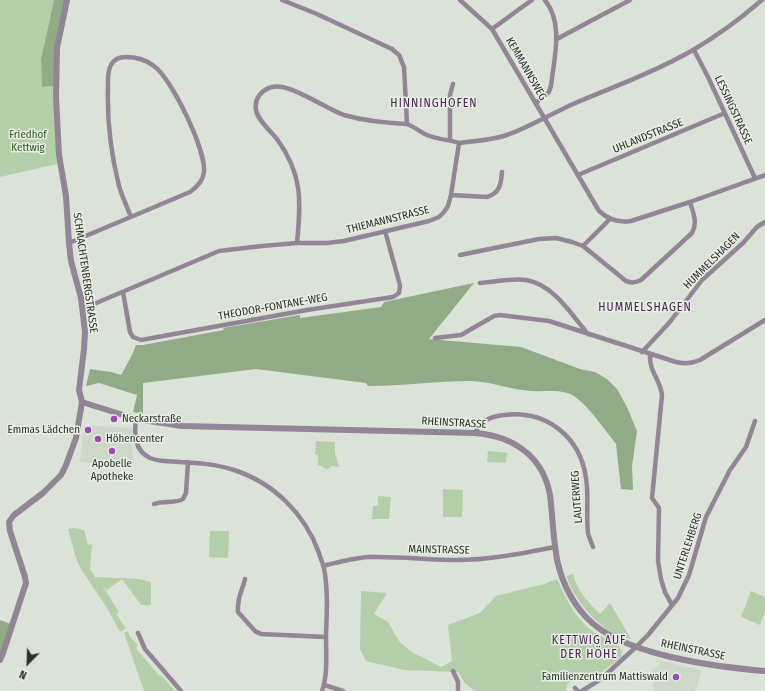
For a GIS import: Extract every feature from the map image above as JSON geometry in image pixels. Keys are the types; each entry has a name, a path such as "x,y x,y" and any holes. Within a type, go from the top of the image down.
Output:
{"street":[{"name":"SCHMACHTENBERGSTRASSE","path":"0,660 4,653 26,584 9,525 14,515 43,493 61,474 76,438 82,402 79,390 84,338 82,308 69,243 66,196 59,154 56,71 57,48 67,0"},
{"path":"282,0 353,30 392,49 399,55 404,68 407,124"},
{"name":"KEMMANNSWEG","path":"460,0 492,29 599,211 610,219"},
{"path":"492,29 532,0"},
{"path":"536,103 549,92 551,86 557,39 553,12 545,0"},
{"path":"557,39 630,0"},
{"path":"297,243 300,192 296,174 288,156 258,116 256,102 262,92 274,87 283,87 344,115 365,120 407,124 414,126 425,135 459,143 491,139 506,135 647,73 694,50 744,16 763,1"},
{"name":"LESSINGSTRASSE","path":"694,50 755,178"},
{"path":"69,243 131,217 190,192 197,187 204,172 197,142 188,120 175,93 164,76 155,67 144,61 133,57 122,57 115,60 110,65 108,73 108,105 112,157 120,188 131,217"},
{"path":"450,140 450,95 453,84"},
{"name":"UHLANDSTRASSE","path":"578,175 725,113"},
{"name":"THIEMANNSTRASSE","path":"82,308 219,251 297,243 327,243 344,241 429,221 439,217 448,206 451,196 459,143"},
{"path":"451,196 491,196 497,192 501,185 502,172"},
{"path":"583,246 610,219 623,222 632,221 765,175"},
{"path":"460,255 540,239 556,238 583,246 626,281 636,283 692,233 696,222 690,202"},
{"name":"HUMMELSHAGEN","path":"642,352 668,323 702,280 743,243 757,227 765,222"},
{"name":"THEODOR-FONTANE-WEG","path":"122,292 130,332 133,338 141,340 307,310 393,297 399,293 400,285 385,231"},
{"path":"480,283 524,280 536,283 552,294 588,334"},
{"path":"435,338 461,335 494,316 500,315 549,321 642,352 684,363 693,363 765,320"},
{"path":"650,354 651,368 659,384 662,395 652,498 659,508 658,561 661,579 665,592 672,605"},
{"name":"RHEINSTRASSE","path":"82,402 136,419 182,426 475,433 497,436 513,443 528,455 538,466 546,482 549,494 558,565 568,593 586,618 608,634 636,647 711,665 765,671"},
{"name":"LAUTERWEG","path":"475,433 482,422 502,415 516,414 541,419 555,425 565,433 580,455 584,467 586,480 588,533 593,547"},
{"path":"136,419 135,438 140,450 145,455 156,460 209,464 234,470 259,481 273,490 293,509 307,527 323,566 327,597 326,675 322,691"},
{"name":"UNTERLEHBERG","path":"582,691 601,679 636,647 672,605 681,592 689,575 706,517 730,470 746,446 755,422"},
{"path":"154,504 165,501 180,501 183,499 186,493 188,462"},
{"name":"MAINSTRASSE","path":"323,566 368,557 457,560 489,558 555,547"},
{"path":"245,579 239,595 238,612 255,631 261,634 326,637"},
{"path":"138,633 145,649 182,691"},
{"path":"453,671 458,682 458,691"},
{"path":"324,685 343,691"}],"shaded area":[{"name":"Höhencenter","path":"84,425 132,428 133,466 80,462"},
{"name":"Familienzentrum Mattiswald","path":"661,661 701,670 697,689 694,691 654,691 651,670 659,666"}],"green space":[{"name":"Friedhof Kettwig","path":"0,0 54,0 41,59 42,87 54,86 57,164 0,177"},
{"path":"54,0 65,0 54,86 42,87 41,59"},
{"path":"474,283 429,339 521,347 580,369 595,372 607,379 617,389 627,407 637,431 632,466 633,490 621,489 616,444 594,416 578,399 563,392 524,390 472,381 368,386 366,383 256,369 143,383 143,414 133,412 137,395 99,383 86,386 90,369 121,375 136,345 143,345 224,330 223,328 300,315 300,318 381,307 384,302"},
{"path":"316,441 335,442 335,453 339,467 331,466 329,469 323,468 323,466 318,466 318,455 315,454"},
{"path":"488,451 507,453 506,463 487,462"},
{"path":"443,489 463,490 462,517 443,517"},
{"path":"378,496 391,497 389,519 372,519 373,506 378,506"},
{"path":"74,528 84,530 88,545 92,544 90,569 95,577 139,579 151,582 151,605 141,605 122,579 107,590 102,585 119,612 116,614 126,628 120,632 107,608 81,569 76,558 68,529"},
{"path":"210,531 229,531 228,558 209,557"},
{"path":"573,574 580,591 600,614 610,603 631,639 611,632 587,611 574,593 570,584 567,576"},
{"path":"557,579 567,600 580,620 595,633 616,644 622,651 621,657 591,681 569,682 566,691 475,691 465,683 458,672 404,670 366,661 360,649 361,591 387,593 374,614 388,622 399,641 410,651 441,667 452,661 448,625 480,613 496,596 544,584"},
{"path":"751,591 765,597 765,612 760,625 741,617"},
{"path":"0,620 11,624 0,656"},
{"path":"128,631 130,637 137,644 136,649 175,691 144,691 124,633"}],"place":[{"name":"Neckarstraße","path":"114,419"},
{"name":"Emmas Lädchen","path":"88,430"},
{"name":"Höhencenter","path":"98,439"},
{"name":"Apobelle Apotheke","path":"112,451"},
{"name":"Familienzentrum Mattiswald","path":"676,677"}],"district":[{"name":"HINNINGHOFEN","path":"434,104"},
{"name":"HUMMELSHAGEN","path":"645,308"},
{"name":"KETTWIG AUF DER HÖHE","path":"589,648"}]}
